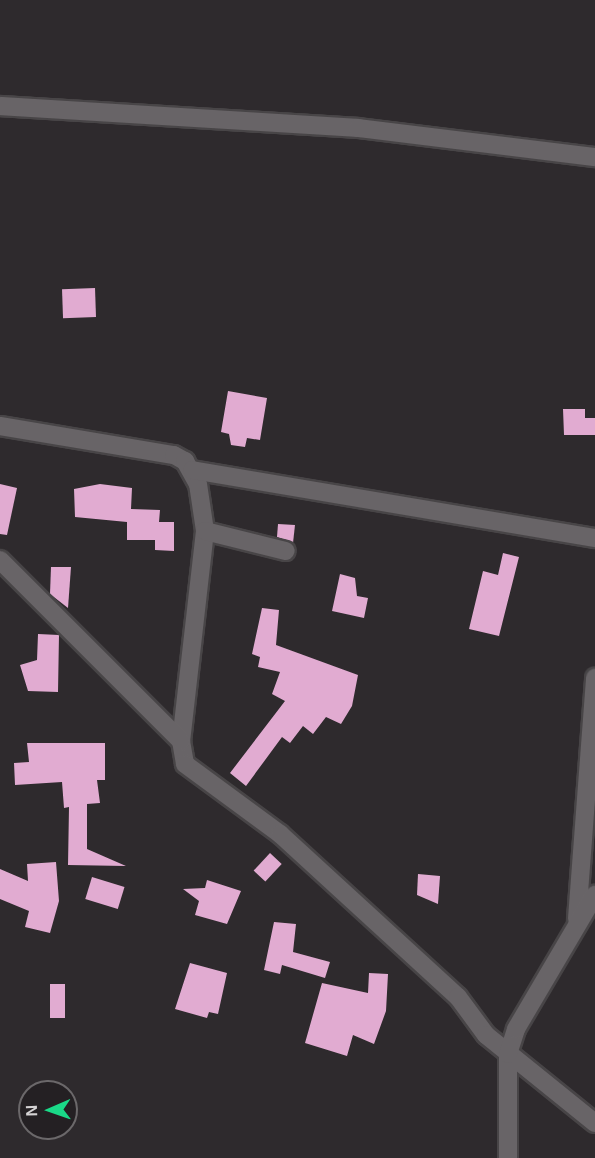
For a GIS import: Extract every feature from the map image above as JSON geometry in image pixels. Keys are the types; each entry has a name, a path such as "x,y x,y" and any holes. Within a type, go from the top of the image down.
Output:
{"street":[{"path":"0,106 358,128 595,157"},
{"path":"0,426 174,455 192,470 595,538"},
{"path":"192,470 205,531 181,741 190,770 280,834 458,997 508,1054 595,1123"},
{"path":"205,531 286,551"},
{"path":"0,560 181,741"},
{"path":"577,919 595,678"},
{"path":"508,1158 508,1054 525,1007 577,919 595,895"}],"building":[{"path":"95,288 96,317 63,318 62,289"},
{"path":"228,391 267,398 260,440 247,438 245,447 231,445 229,434 221,432"},
{"path":"563,409 585,409 585,418 595,418 595,435 564,435"},
{"path":"0,484 17,488 7,535 0,534"},
{"path":"100,484 132,488 131,509 160,510 159,522 174,522 174,551 155,550 155,540 127,540 127,522 75,517 74,489"},
{"path":"278,524 295,525 293,543 277,537"},
{"path":"503,553 519,557 499,636 469,629 483,571 498,575"},
{"path":"51,567 71,567 68,608 50,594"},
{"path":"340,574 355,578 357,596 368,598 364,618 332,611"},
{"path":"262,608 279,610 276,645 358,675 352,706 341,724 326,717 313,734 303,726 290,743 282,737 246,786 230,773 285,701 272,694 280,672 258,667 260,657 252,654"},
{"path":"38,634 59,635 58,692 28,691 20,665 37,660"},
{"path":"27,743 105,743 105,780 97,780 100,803 87,804 87,849 126,866 68,865 69,807 64,808 62,782 15,785 14,763 29,762"},
{"path":"270,853 282,864 265,881 254,871"},
{"path":"56,862 59,901 50,933 25,927 29,911 0,899 0,869 28,881 27,864"},
{"path":"418,874 440,876 438,904 417,895"},
{"path":"92,877 125,887 118,909 85,899"},
{"path":"207,880 241,891 227,924 195,915 199,901 183,889 205,888"},
{"path":"274,922 296,924 293,952 330,962 325,978 282,965 280,974 264,970"},
{"path":"190,963 227,973 218,1014 209,1012 207,1018 175,1009"},
{"path":"369,973 388,974 386,1011 374,1044 353,1035 347,1056 305,1043 322,983 368,993"},
{"path":"50,984 65,984 65,1018 50,1018"}]}
